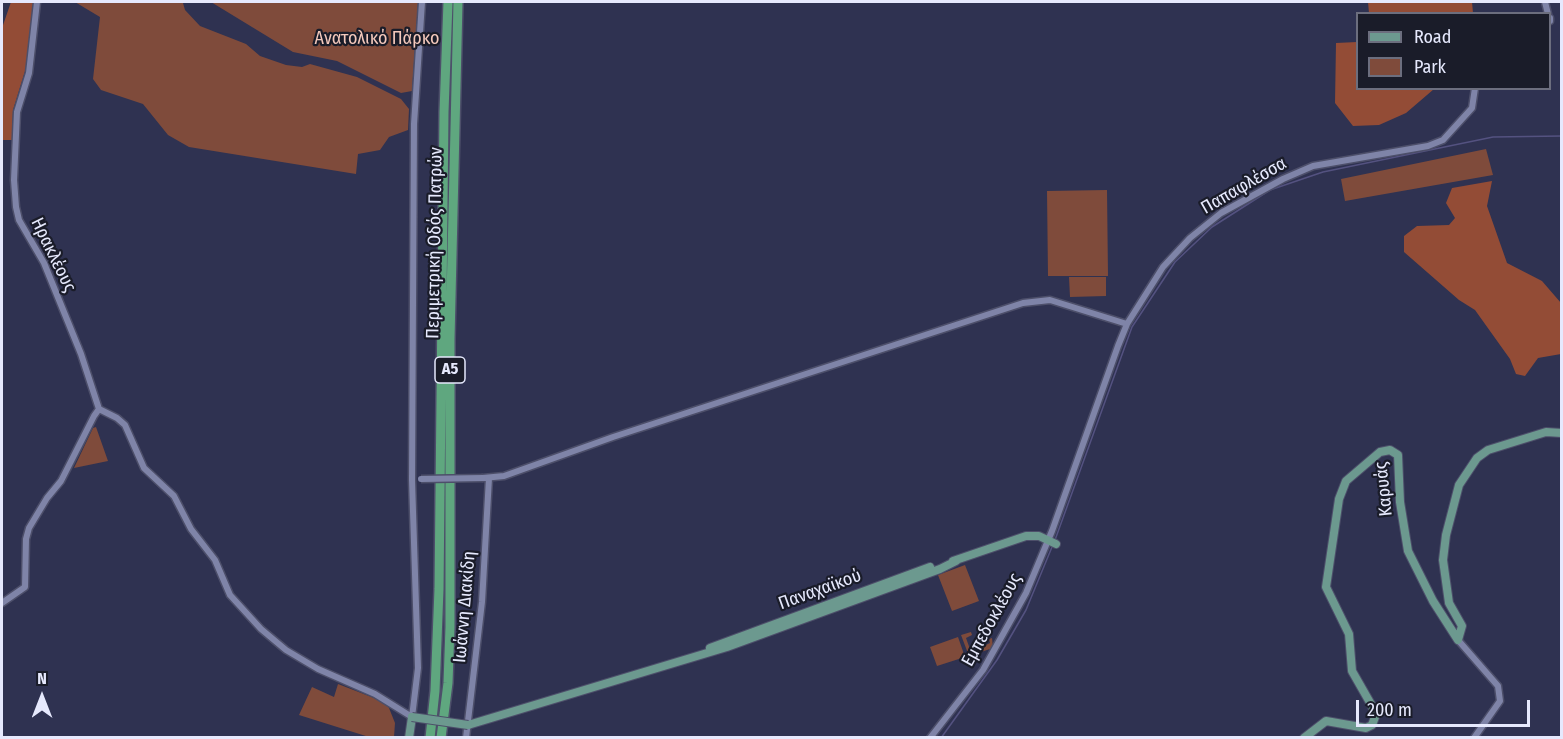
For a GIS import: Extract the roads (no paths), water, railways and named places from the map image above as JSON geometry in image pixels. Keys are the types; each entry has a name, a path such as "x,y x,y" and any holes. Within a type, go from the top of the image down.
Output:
{"highway":[{"name":"Περιμετρική Οδός Πατρών","path":"430,738 435,691 439,589 444,112 448,2"},
{"name":"Περιμετρική Οδός Πατρών","path":"441,738 448,683 450,627 450,339 458,2"}],"main road":[{"path":"1458,640 1462,626 1449,603 1443,560 1446,535 1457,490 1477,458 1488,450 1550,433 1562,434"},
{"name":"Καρυάς","path":"1304,738 1326,721 1366,728 1372,725 1375,719 1372,706 1352,671 1349,634 1326,585 1344,484 1380,452 1390,450 1399,457 1400,502 1408,551 1433,601 1458,640"},
{"name":"Παναχαϊκού","path":"468,725 727,647 1023,536 1039,536 1052,542"},
{"path":"409,738 412,717 468,725"}],"street":[{"name":"Ηρακλέους","path":"37,2 29,73 17,112 14,180 16,207 19,220 44,263 81,354 99,409"},
{"path":"2,603 25,587 26,539 29,528 47,498 61,481 99,409 125,425 144,468 174,496 191,529 215,560 232,598 261,629 286,650 318,669 375,694 412,717 418,668 412,480 414,124 422,2"},
{"name":"Παπαφλέσσα","path":"1052,542 1127,324 1163,267 1190,238 1221,213 1282,178 1313,166 1428,146 1443,140 1472,108 1475,90"},
{"path":"412,480 504,476 613,437 1030,302 1050,300 1127,324"},
{"name":"Ιωάννη Διακίδη","path":"466,738 482,602 486,478"},
{"name":"Εμπεδοκλέους","path":"930,738 996,651 1052,542"},
{"name":"Καρυάς","path":"1458,640 1498,686 1500,701 1474,738"}],"waterway":[{"path":"1055,540 1132,327 1175,262 1212,227 1270,190 1323,172 1493,137 1562,136"},
{"path":"941,738 997,660 1026,610 1052,547"}],"park label":[{"name":"Ανατολικό Πάρκο","path":"377,39"}]}
